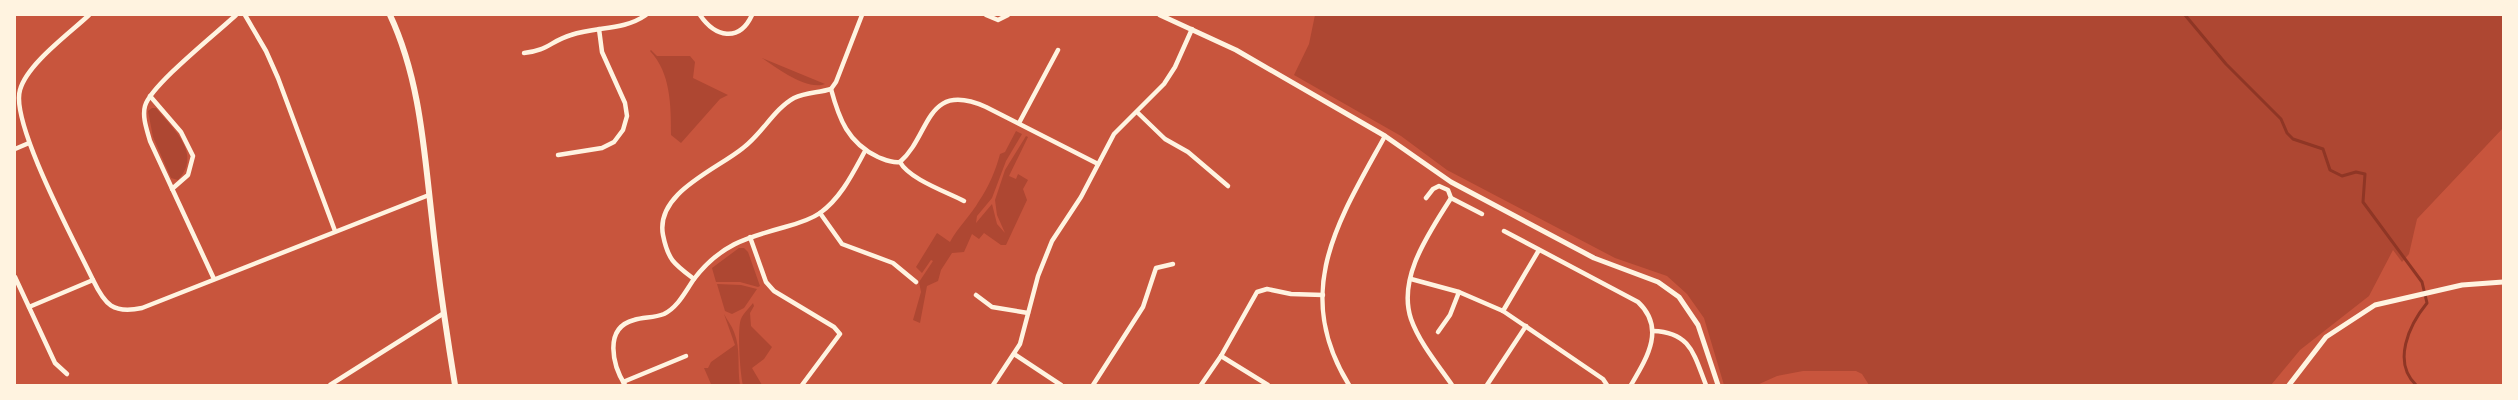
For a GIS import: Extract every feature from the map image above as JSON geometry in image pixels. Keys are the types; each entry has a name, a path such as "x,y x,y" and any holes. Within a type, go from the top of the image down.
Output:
{"main road":[{"path":"390,15 407,60 416,98 455,385"}],"street":[{"path":"89,15 34,66 20,89 18,109 29,143 93,280 104,300 119,310 142,308 429,195"},
{"path":"214,279 150,141 145,120 145,107 150,96 236,15"},
{"path":"245,15 266,51 278,78 335,231"},
{"path":"524,53 545,50 568,35 621,27 646,15"},
{"path":"700,15 713,30 727,34 738,31 746,25 752,15"},
{"path":"694,279 670,260 667,252 662,220 671,202 697,180 742,149 793,99 808,92 831,89 836,82 862,15"},
{"path":"986,15 998,20 1008,15"},
{"path":"1160,15 1236,50 1385,136 1451,182 1594,258 1658,282 1679,297 1698,324 1718,385"},
{"path":"558,155 602,148 614,142 623,130 627,116 625,103 602,52 598,29"},
{"path":"992,385 1014,354 1025,330 1038,276 1052,241 1081,197 1114,134 1164,84 1175,68 1192,29"},
{"path":"1019,123 1058,50"},
{"path":"831,89 842,124 854,142 865,151 892,163 900,162 912,148 926,119 936,108 945,103 960,100 973,101 1098,164"},
{"path":"150,96 180,132 193,156 188,175 172,189"},
{"path":"1137,112 1165,138 1188,152 1228,186"},
{"path":"1349,385 1330,345 1322,294 1327,255 1336,227 1385,136"},
{"path":"15,149 29,143"},
{"path":"686,356 624,384 615,366 613,354 618,332 624,325 633,320 655,316 676,305 694,279 716,254 738,241 798,223 820,214 845,187 865,151"},
{"path":"900,162 904,169 913,175 964,201"},
{"path":"1426,198 1433,189 1439,186 1448,190 1451,198 1482,214"},
{"path":"1451,198 1421,249 1411,278 1408,297 1411,320 1452,385"},
{"path":"820,214 842,244 892,263 916,282"},
{"path":"1504,231 1638,302 1647,310 1653,331 1647,357 1632,385"},
{"path":"750,237 766,282 774,291 834,327 840,334 802,385"},
{"path":"1503,311 1539,250"},
{"path":"1093,385 1143,307 1156,268 1173,264"},
{"path":"15,277 55,363 67,374"},
{"path":"1411,278 1459,292 1503,311 1603,379 1607,385"},
{"path":"29,307 93,280"},
{"path":"2289,385 2326,337 2374,305 2462,284 2503,282"},
{"path":"1201,385 1221,356 1254,295 1260,290 1267,288 1291,294 1322,294"},
{"path":"1438,332 1450,315 1459,292"},
{"path":"976,295 992,307 1028,313"},
{"path":"330,385 444,313"},
{"path":"1487,385 1526,326"},
{"path":"1653,331 1666,331 1684,339 1692,351 1706,385"},
{"path":"1014,354 1062,385"},
{"path":"1221,356 1268,385"}],"shaded area":[{"path":"1315,15 2503,15 2503,128 2417,219 2409,254 2402,262 2393,250 2369,296 2300,350 2271,385 1869,385 1862,374 1856,371 1803,371 1777,376 1757,385 1724,385 1704,318 1687,294 1667,276 1615,258 1447,170 1401,136 1294,75 1309,44"},
{"path":"651,50 657,56 690,56 695,62 693,78 728,95 720,99 681,143 671,135 670,101 666,80"},
{"path":"762,58 825,84 810,84 801,81"},
{"path":"156,108 170,124 187,151 188,161 185,170 178,180 171,178 153,137 148,111"},
{"path":"1016,131 1022,134 1006,161 992,198 977,216 976,223 992,204 997,224 1005,233 997,215 995,200 1005,170 1026,136 1028,137 1009,176 1016,179 1018,174 1028,180 1023,189 1027,200 1006,245 1001,245 984,233 979,239 972,234 964,252 952,253 941,270 938,281 927,286 920,323 913,320 921,292 919,282 933,261 931,260 922,273 916,267 937,233 950,242 989,185 1000,154 1005,152"},
{"path":"739,248 744,248 748,252 760,286 740,282 716,282 712,268"},
{"path":"717,284 741,285 757,289 744,308 732,314 725,311"},
{"path":"753,303 754,306 750,313 751,326 772,347 764,359 752,368 762,385 743,385 739,332 741,319"},
{"path":"724,314 736,338 740,385 711,384 704,368 708,368 711,362 735,345"}],"waterway":[{"path":"2185,15 2226,64 2281,119 2287,133 2293,139 2323,149 2330,170 2342,176 2356,172 2365,174 2363,202 2422,282 2427,303 2409,333 2404,355 2405,366 2409,376 2416,385"}]}
